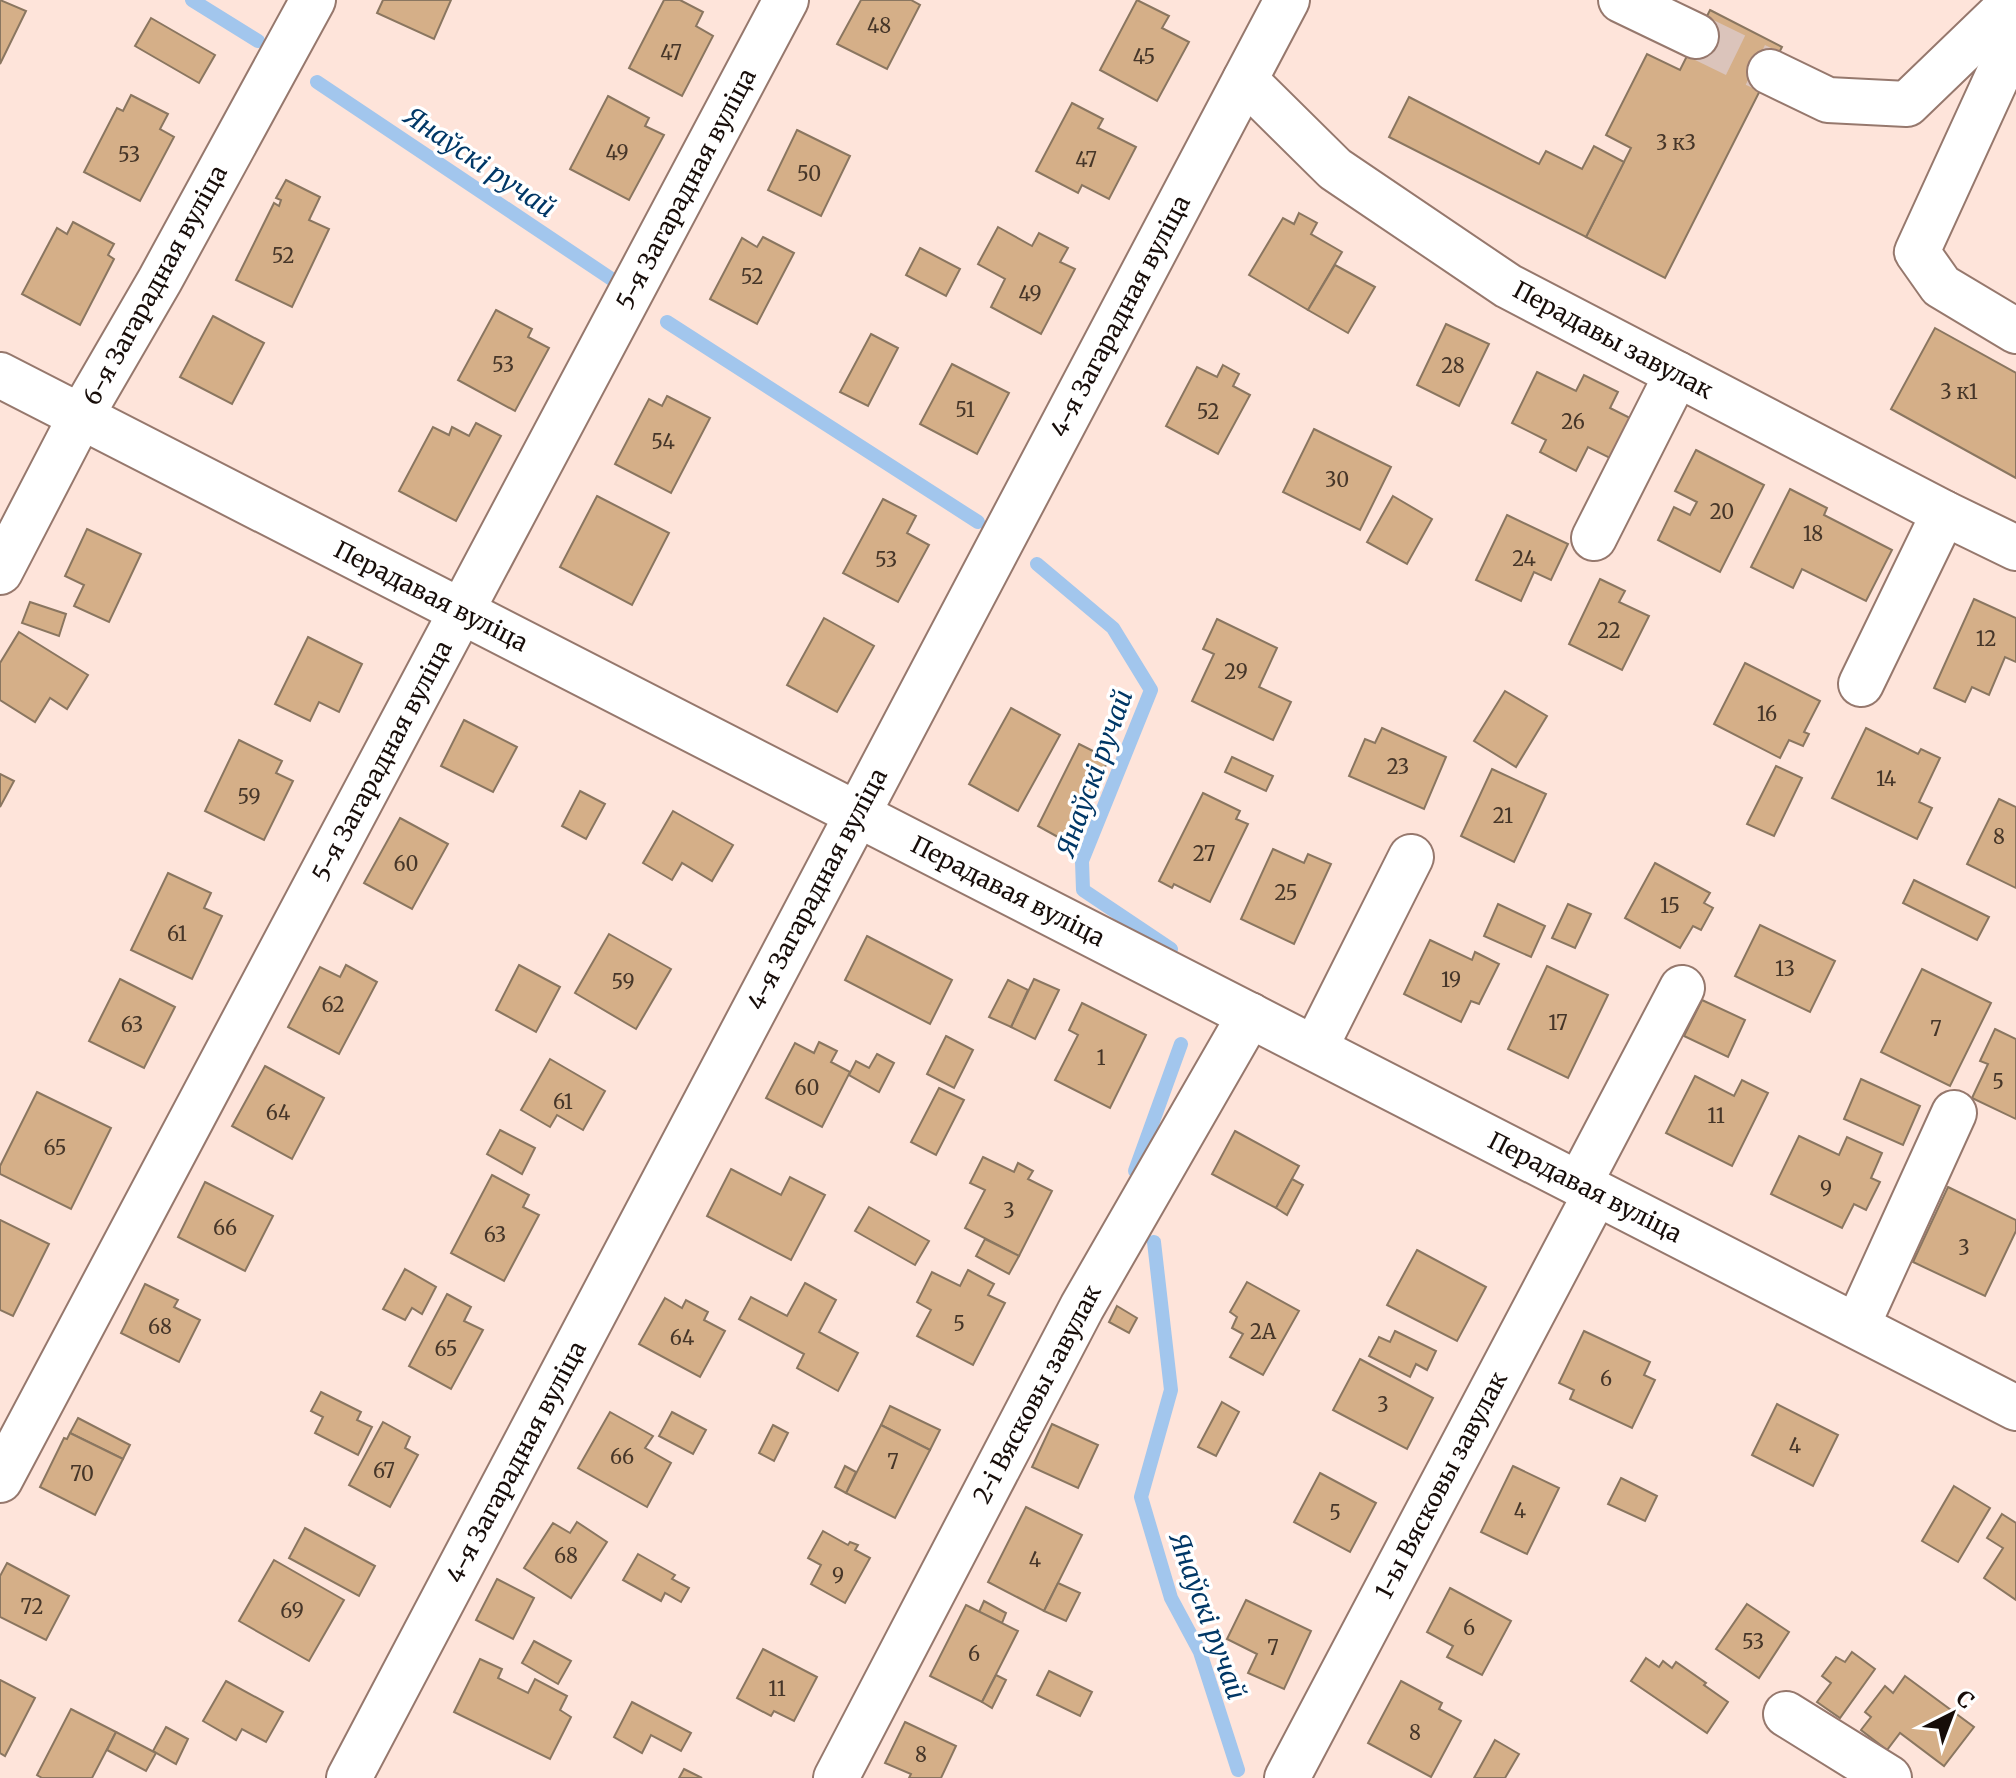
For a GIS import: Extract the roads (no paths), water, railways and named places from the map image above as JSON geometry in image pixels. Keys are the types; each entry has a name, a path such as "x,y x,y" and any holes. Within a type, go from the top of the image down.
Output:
{"street":[{"name":"6-я Загарадная вуліца","path":"0,572 81,416 160,280 313,0"},
{"name":"5-я Загарадная вуліца","path":"0,1480 786,0"},
{"name":"4-я Загарадная вуліца","path":"349,1778 1287,0"},
{"path":"1621,0 1696,36"},
{"path":"1770,72 1828,100 1907,104 2015,0"},
{"path":"2016,36 1917,252 1941,286 2016,331"},
{"name":"Перадавы завулак","path":"1245,80 1335,169 1508,286 2016,548"},
{"path":"1594,538 1677,374"},
{"name":"Перадавая вуліца","path":"0,375 2016,1408"},
{"path":"1861,684 1944,513"},
{"path":"1315,1048 1411,857"},
{"name":"1-ы Вясковы завулак","path":"1287,1778 1588,1188 1682,988"},
{"name":"2-і Вясковы завулак","path":"836,1778 1082,1307 1250,1015"},
{"path":"1857,1326 1954,1113"},
{"path":"1786,1714 1889,1778"}],"waterway":[{"name":"Янаўскі ручай","path":"192,0 258,41"},
{"name":"Янаўскі ручай","path":"317,82 616,282"},
{"name":"Янаўскі ручай","path":"667,322 978,522"},
{"name":"Янаўскі ручай","path":"1037,564 1113,628 1151,690 1082,861 1083,890 1171,949"},
{"name":"Янаўскі ручай","path":"1135,1171 1181,1044"},
{"name":"Янаўскі ручай","path":"1154,1242 1171,1390 1141,1497 1171,1598 1200,1652 1238,1770"}],"tunnel":[{"path":"1696,36 1770,72"}]}
